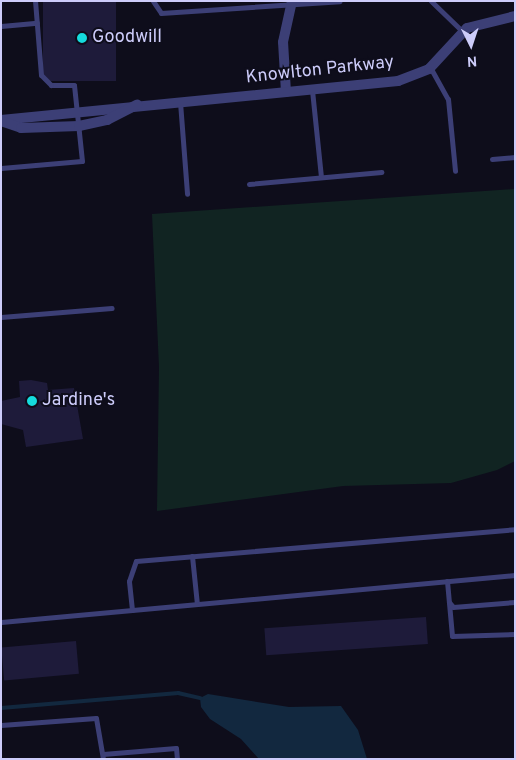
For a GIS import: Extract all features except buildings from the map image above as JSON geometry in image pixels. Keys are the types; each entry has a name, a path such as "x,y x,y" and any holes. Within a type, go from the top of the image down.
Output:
{"street":[{"path":"286,92 283,42 292,3"},
{"name":"Knowlton Parkway","path":"1,120 138,104 398,81 430,67 463,33 515,16"},
{"name":"Knowlton Parkway","path":"1,120 22,128 78,126 125,114 138,104"}],"lane":[{"path":"1,168 82,161 74,85 51,85 41,74 35,1"},
{"path":"153,1 161,13 340,1"},
{"path":"431,1 463,33"},
{"path":"1,26 37,23"},
{"path":"430,67 448,99 454,171"},
{"path":"312,90 321,177"},
{"path":"180,101 187,194"},
{"path":"492,159 515,157"},
{"path":"249,184 381,172"},
{"path":"1,317 112,308"},
{"path":"132,610 129,581 136,560 515,529"},
{"path":"192,556 196,604"},
{"path":"1,622 515,575"},
{"path":"447,581 455,638 515,634"},
{"path":"449,602 453,606 515,602"},
{"path":"1,725 96,718 103,756 176,748 177,759"}],"green space":[{"path":"515,189 515,461 497,470 451,483 343,486 157,511 159,367 152,214"}],"water":[{"path":"208,694 289,707 341,706 358,730 367,759 259,759 241,739 210,719 201,707 200,698"}],"waterway":[{"path":"1,708 178,693 200,698"}],"place":[{"name":"Goodwill","path":"82,38"},
{"name":"Jardine's","path":"32,401"}]}
